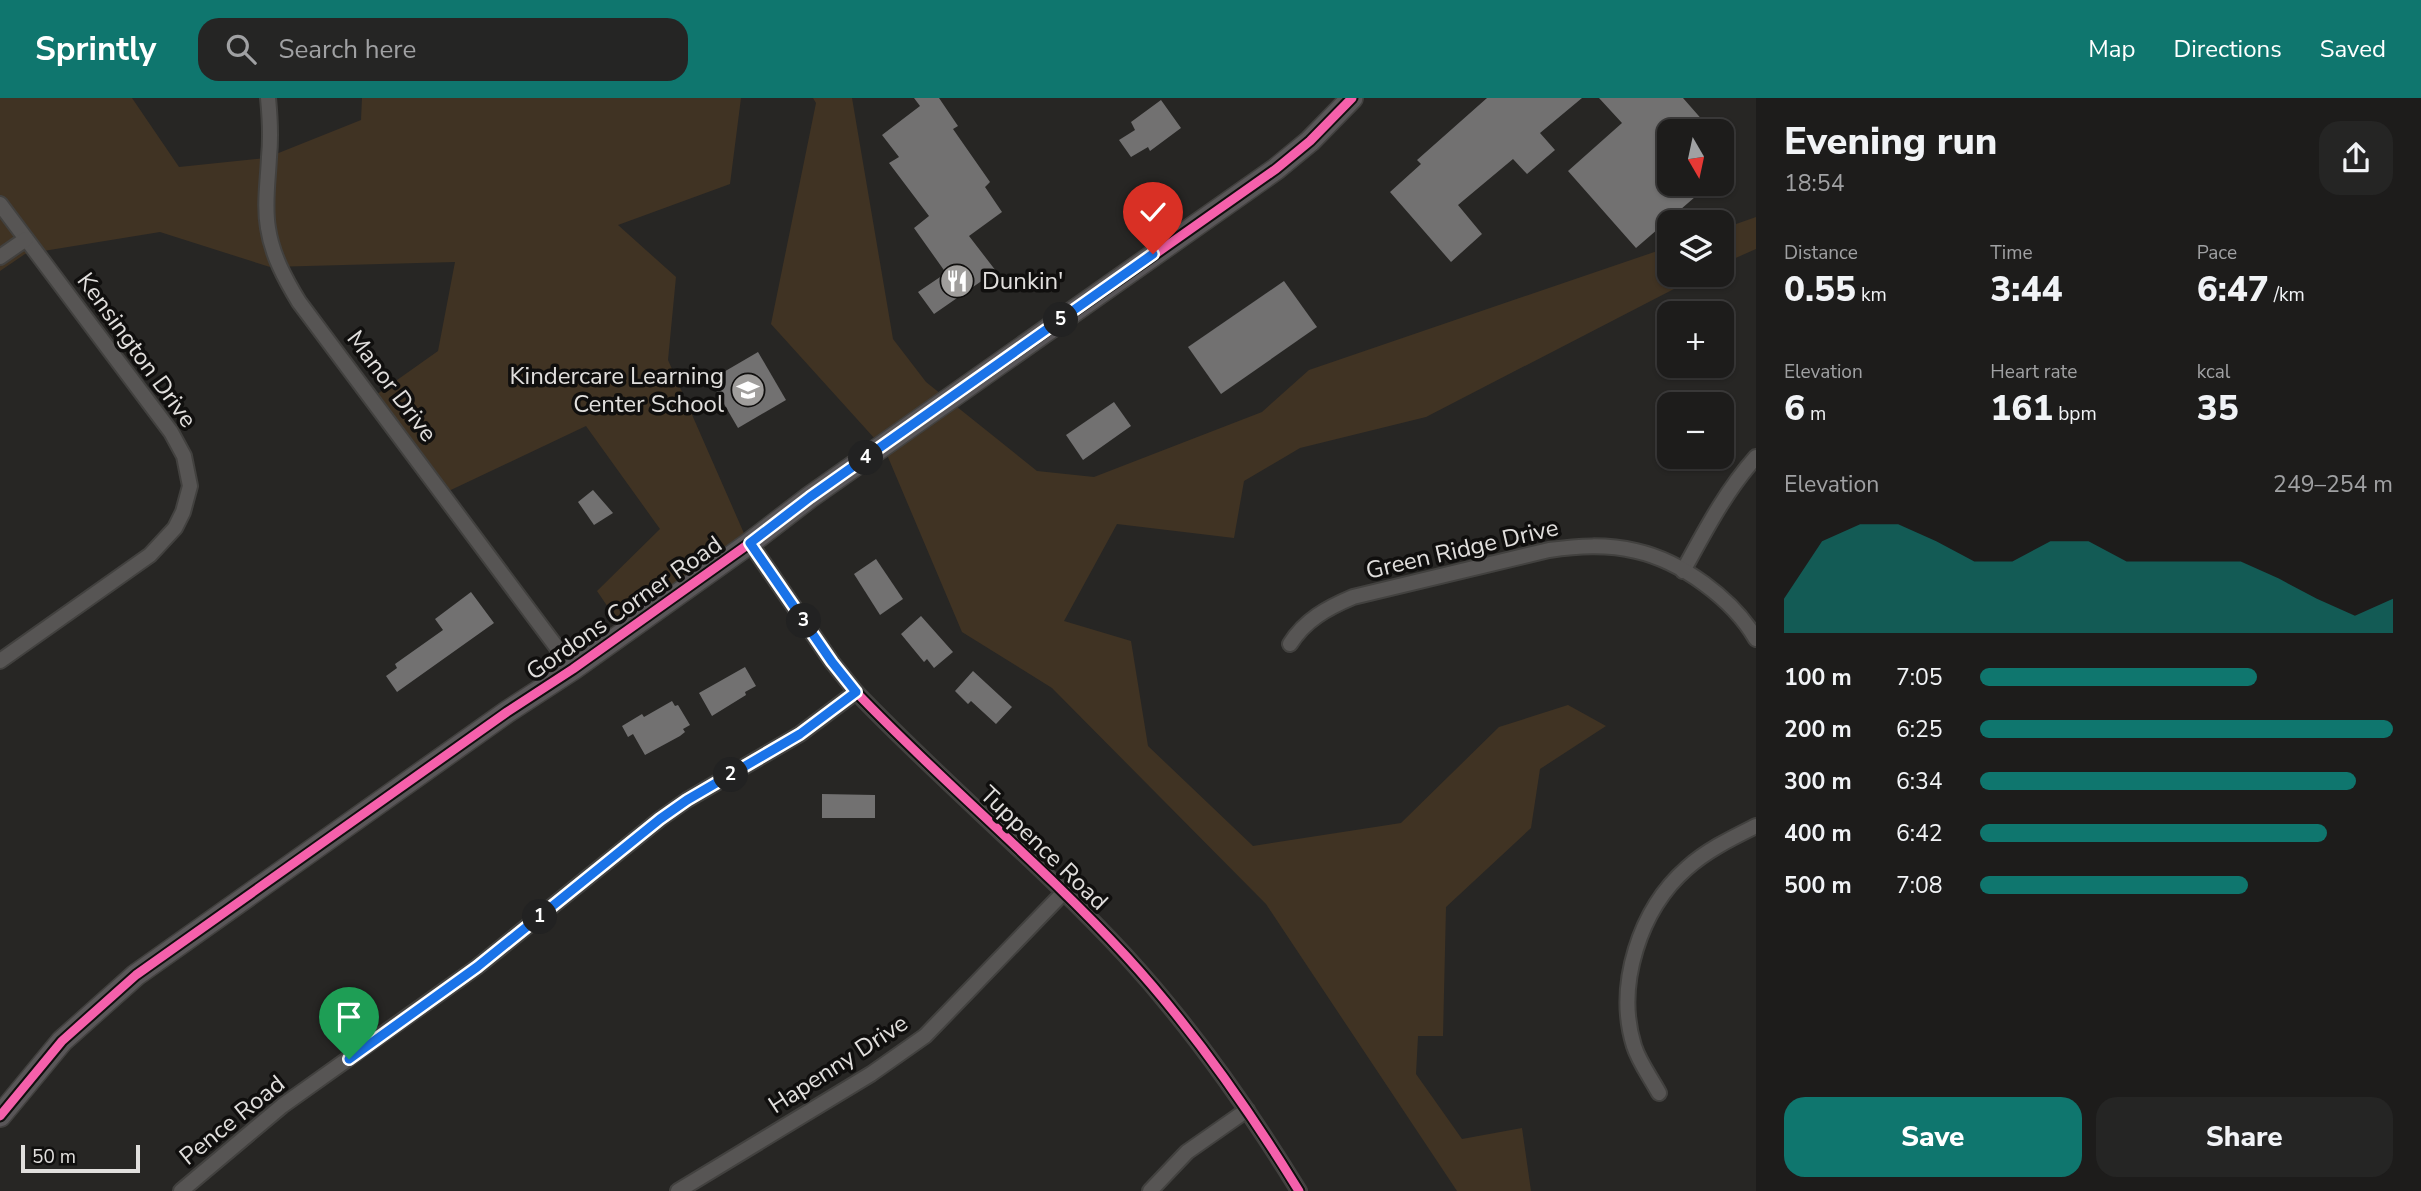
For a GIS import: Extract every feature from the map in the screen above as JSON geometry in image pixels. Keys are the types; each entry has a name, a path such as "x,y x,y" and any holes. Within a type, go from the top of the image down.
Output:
{"street":[{"name":"Manor Drive","path":"268,98 271,127 267,227 273,251 284,276 299,302 573,668"},
{"name":"Gordons Corner Road","path":"0,1116 62,1041 136,975 1276,169 1310,141 1352,98"},
{"name":"Kensington Drive","path":"0,204 171,432 184,456 190,486 186,504 174,528 150,555 0,661"},
{"path":"0,257 26,239"},
{"path":"1683,571 1722,501 1756,457"},
{"name":"Tuppence Road","path":"750,543 832,662 856,692 1089,917 1164,998 1212,1058 1299,1191"},
{"name":"Green Ridge Drive","path":"1290,644 1301,628 1313,618 1333,605 1353,597 1549,550 1579,546 1606,546 1636,551 1651,555 1683,571 1712,589 1739,615 1756,639"},
{"name":"Pence Road","path":"181,1191 282,1106 477,967 660,819 687,800 800,734 856,692"},
{"path":"1659,1093 1635,1050 1632,1038 1629,992 1637,945 1655,906 1685,870 1714,848 1756,826"},
{"name":"Hapenny Drive","path":"678,1191 871,1074 925,1036 1063,893"},
{"path":"1150,1191 1187,1152 1247,1110"}],"shaded area":[{"path":"0,98 132,98 179,167 266,158 361,120 362,98 741,98 730,184 618,225 676,277 668,360 750,547 627,635 597,591 660,529 586,426 436,497 366,402 438,351 455,262 270,267 160,232 25,254 0,271"},
{"path":"813,98 852,98 893,339 926,382 1037,471 1094,477 1262,412 1309,370 1657,251 1657,287 1678,287 1426,417 1300,448 1244,481 1234,538 1117,524 1064,621 1131,641 1148,746 1253,846 1401,823 1499,727 1568,705 1606,726 1540,769 1531,828 1446,907 1443,1036 1418,1036 1416,1074 1462,1139 1522,1128 1531,1191 1457,1191 1266,904 1052,688 962,632 885,450 771,324 816,103"},
{"path":"1756,217 1756,249 1734,259 1734,225"}],"building":[{"path":"914,98 939,98 958,126 953,129 990,182 985,187 1002,212 969,236 996,271 934,314 918,292 946,273 914,228 929,216 889,163 899,157 882,135 920,106"},
{"path":"1487,98 1582,98 1540,133 1555,150 1527,174 1513,159 1458,205 1482,234 1451,262 1390,192 1421,164 1417,160"},
{"path":"1599,98 1683,98 1701,119 1657,119 1657,196 1696,196 1680,210 1657,210 1657,230 1636,248 1568,171 1622,123"},
{"path":"1161,100 1181,128 1150,151 1148,147 1131,157 1119,140 1135,130 1131,122"},
{"path":"1284,281 1317,327 1221,394 1188,347"},
{"name":"Kindercare Learning Center School","path":"758,352 786,400 738,428 710,380"},
{"path":"1114,402 1131,426 1083,460 1066,435"},
{"path":"593,490 613,513 594,525 578,502"},
{"path":"876,559 903,599 880,615 854,574"},
{"path":"471,592 494,623 397,692 386,676 397,668 395,664 443,630 435,619"},
{"path":"921,616 953,652 934,668 927,659 924,662 901,634"},
{"path":"745,667 756,686 712,716 699,693"},
{"path":"973,671 1012,707 996,724 971,701 968,704 955,691"},
{"path":"672,701 675,706 678,705 690,725 683,729 685,732 680,736 645,755 633,734 628,737 622,726"},
{"path":"822,794 875,795 875,818 822,818"}],"cycle path":[{"path":"0,1116 62,1041 136,975 507,712 573,669 810,497 1276,169 1310,141 1352,98"},
{"path":"750,543 832,662 856,692 1094,922 1174,1011 1260,1129 1299,1191"}],"place":[{"name":"Dunkin'","path":"957,281"},
{"name":"Kindercare Learning Center School","path":"748,390"}],"route":[{"path":"349,1059 477,967 660,819 687,800 800,734 856,692 832,662 750,543 810,497 1153,254"}]}
